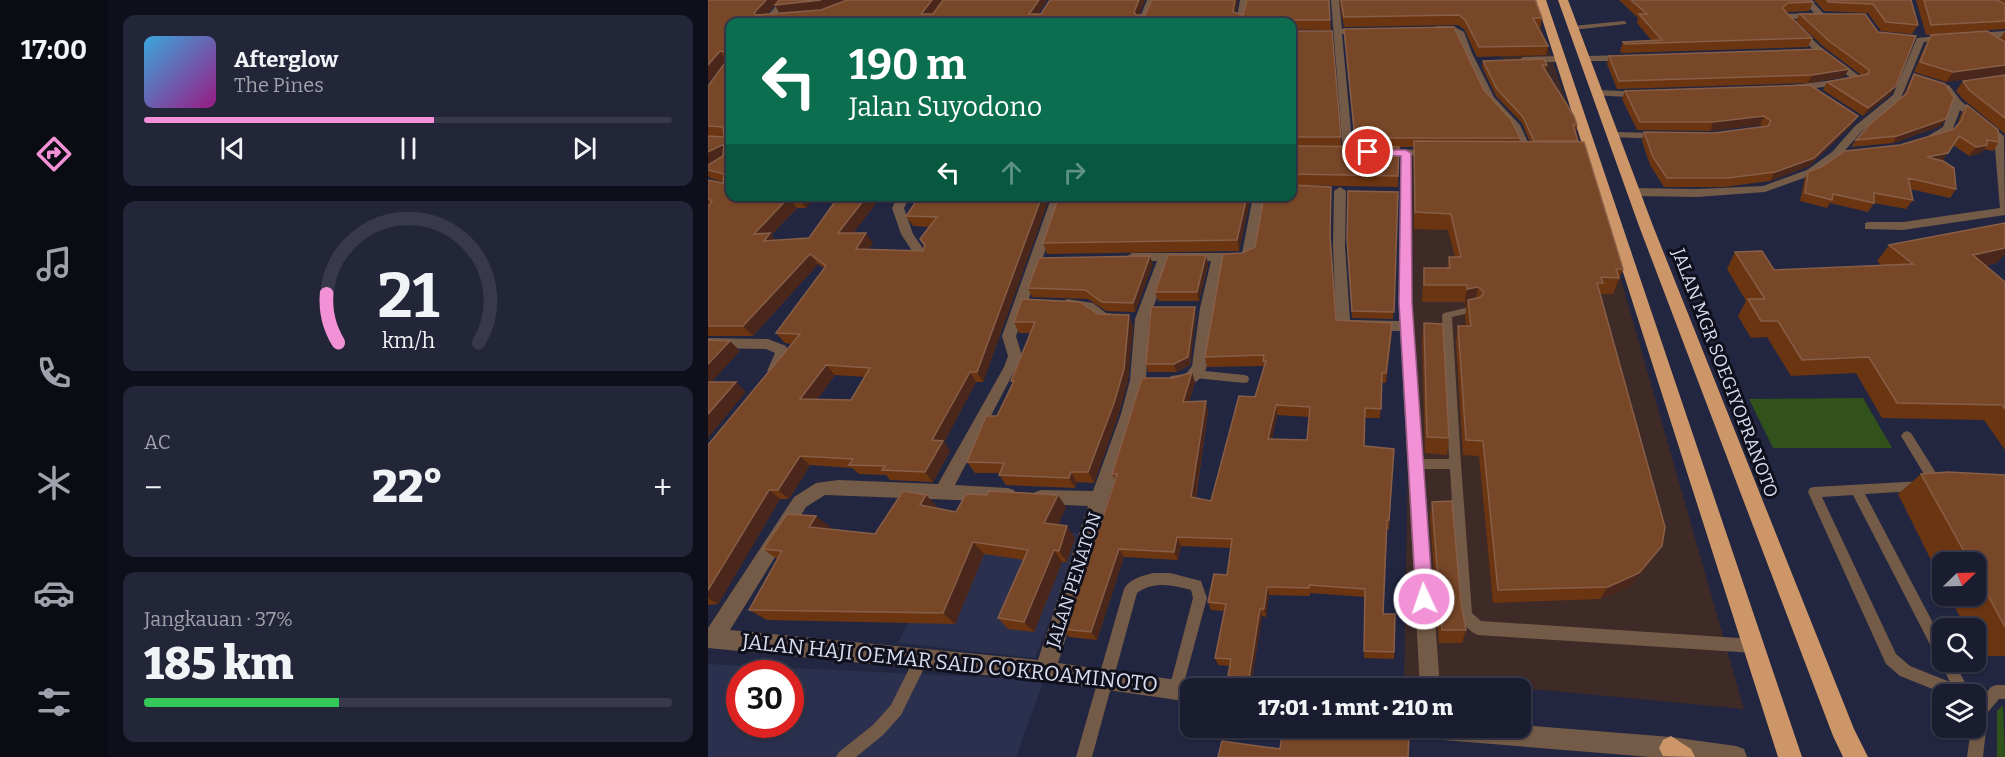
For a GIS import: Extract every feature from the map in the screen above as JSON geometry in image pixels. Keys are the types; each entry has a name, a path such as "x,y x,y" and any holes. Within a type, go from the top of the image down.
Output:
{"highway":[{"path":"1541,0 1560,59 1585,153 1790,757"},
{"name":"JALAN MGR SOEGIYOPRANOTO","path":"1563,0 1633,192 1845,736 1856,757"}],"street":[{"path":"770,18 785,0"},
{"path":"1144,18 1151,0"},
{"path":"1241,18 1245,0"},
{"path":"1335,0 1337,33 1354,152 1450,153"},
{"path":"1806,0 1821,15"},
{"path":"1784,89 1808,88 1858,79 1815,53 1784,17 1832,15"},
{"path":"1430,30 1458,30 1477,62 1490,98 1516,127 1528,153"},
{"path":"1326,35 1372,31"},
{"path":"1633,192 1697,193 1765,189 1811,172 1842,154 1864,124 1897,96 1910,76 1916,37 2005,34"},
{"path":"1983,36 1996,44"},
{"path":"1585,59 1643,58"},
{"path":"1516,60 1560,59"},
{"path":"1958,85 1942,85 1958,103 1996,131 1999,136 2005,206"},
{"path":"1808,88 1825,99"},
{"path":"1597,93 1653,95"},
{"path":"1919,142 1948,129 1958,103"},
{"path":"1850,116 1864,124"},
{"path":"1612,135 1680,136"},
{"path":"1406,153 1402,192 1407,326 1429,678"},
{"path":"1340,191 1339,246 1343,325 1407,326"},
{"path":"902,201 898,208 907,234 923,257"},
{"path":"943,492 1011,367 1015,356 1009,336 1027,303 1042,260 1057,201"},
{"path":"1121,257 1238,258 1248,254 1258,201"},
{"path":"1869,226 1886,228 1983,211 2005,211"},
{"path":"1099,500 1138,380 1149,312 1165,256"},
{"path":"1138,380 1190,379 1199,368 1201,308 1218,257"},
{"path":"1051,304 1088,306 1102,318 1149,312"},
{"path":"708,343 768,344 781,350 783,356 767,381"},
{"name":"JALAN PENATON","path":"712,638 792,512 810,494 822,488 1099,500 1045,671"},
{"name":"JALAN HAJI OEMAR SAID COKROAMINOTO","path":"712,638 1045,671 1180,690"},
{"path":"1529,738 1736,757"}],"lane":[{"path":"1573,28 1624,23"},
{"path":"1474,309 1447,315 1466,616 1478,628 1754,646"},
{"path":"1195,374 1244,379"},
{"path":"1907,436 1930,474 1929,486 1814,492 1891,659 1905,671 1937,684"},
{"path":"1417,464 1455,464"},
{"path":"1856,489 1932,634"},
{"path":"1084,757 1131,589 1141,581 1159,576 1196,585 1200,598 1185,678"},
{"path":"844,757 878,730 896,710 922,658"},
{"path":"1986,700 1996,692 2005,692"},
{"path":"1976,757 1977,738"}],"shaded area":[{"path":"1341,0 1532,0 1590,171 1744,709 1531,689 1531,678 1404,677 1411,291 1410,150 1540,149 1517,78 1470,12 1341,14"},
{"path":"959,522 1083,534 1035,658 898,643"},
{"path":"708,664 726,665 726,738 804,738 804,669 1044,680 1016,757 708,757"}],"green space":[{"path":"1863,398 1892,448 1773,448 1749,399"},
{"path":"2003,705 2005,757 1997,757 1997,711"}],"building":[{"path":"708,0 766,0 754,13 756,15 821,10 847,0 932,0 921,14 933,14 943,0 1039,0 1029,14 1041,14 1050,0 1139,0 1134,12 1136,15 1145,15 1152,0 1235,0 1233,12 1243,15 1247,0 1329,0 1330,20 1296,20 1296,18 726,18 726,52 720,51 708,65"},
{"path":"779,0 821,0 775,5"},
{"path":"1341,0 1535,0 1542,18 1533,18 1548,46 1479,47 1465,20 1459,15 1344,17"},
{"path":"1631,0 1811,0 1813,2 1788,3 1782,8 1812,38 1625,44 1623,42 1662,40 1639,14 1647,14"},
{"path":"1827,0 1911,0 1918,25 1886,22 1873,4 1828,2"},
{"path":"1924,0 1997,0 2005,4 2005,21 1931,25"},
{"path":"1800,14 1865,14 1878,32 1916,36 1896,86 1868,108 1827,82 1868,74 1869,70 1829,41"},
{"path":"1454,27 1484,90 1511,120 1520,138 1355,138 1344,29"},
{"path":"1296,31 1332,31 1341,137 1296,137"},
{"path":"1987,31 2005,42 2005,65 1953,72 1920,62 1931,35"},
{"path":"1822,49 1849,69 1812,75 1619,81 1609,56"},
{"path":"726,52 726,201 785,201 754,234 770,233 764,241 809,238 835,201 863,201 838,233 866,233 856,249 923,251 925,245 920,239 937,217 906,216 916,201 1040,201 977,372 970,372 932,440 943,441 925,472 882,470 885,466 849,465 853,459 800,456 778,490 769,490 708,590 708,445 800,334 776,333 826,266 810,254 743,326 708,326 708,207 712,201 708,199 708,180 723,183 724,174 708,170 708,165 723,156 724,144 708,152 708,136 724,137 723,127 708,126 708,86 725,63","holes":["826,365 870,368 851,400 800,399"]},
{"path":"1544,59 1547,65 1542,65 1574,116 1577,125 1573,125 1578,141 1534,141 1523,117 1497,89 1483,61"},
{"path":"1914,74 1945,84 1954,97 1946,119 1897,136 1856,140 1869,125 1907,93"},
{"path":"2005,75 2005,118 1969,90 1963,81"},
{"path":"1810,85 1858,116 1814,158 1775,172 1728,178 1667,178 1653,157 1644,132 1714,133 1768,126 1771,121 1764,116 1713,122 1640,122 1625,91"},
{"path":"1967,105 1998,130 1999,142 1987,140 1987,145 1976,147 1959,136 1948,153 1927,157 1943,161 1954,168 1956,189 1908,178 1913,200 1874,193 1874,203 1833,194 1832,200 1805,193 1808,172 1821,167 1845,151 1900,145 1954,129 1961,121"},
{"path":"1414,141 1584,142 1623,269 1616,269 1619,278 1601,277 1603,283 1597,283 1665,527 1662,546 1639,573 1608,587 1498,590 1483,441 1466,440 1458,326 1471,326 1468,300 1481,297 1484,292 1478,287 1467,289 1467,285 1424,285 1424,268 1450,268 1449,257 1461,257 1451,214 1415,212"},
{"path":"1296,146 1399,147 1398,176 1296,174"},
{"path":"1296,185 1331,187 1330,236 1336,320 1392,323 1386,373 1382,373 1381,409 1365,408 1364,446 1394,449 1389,520 1387,520 1383,614 1395,614 1394,652 1364,651 1365,589 1309,585 1309,588 1267,587 1264,609 1260,609 1249,678 1228,676 1231,659 1215,658 1226,604 1208,602 1214,574 1227,575 1232,539 1177,537 1174,552 1119,549 1091,632 1063,629 1090,556 1086,556 1093,532 1099,529 1117,474 1112,474 1142,378 1174,378 1192,372 1183,402 1206,401 1191,497 1211,501 1239,396 1255,397 1266,361 1263,361 1264,355 1205,357 1223,254 1242,253 1255,247 1263,201 1296,201","holes":["1276,405 1310,407 1307,440 1268,439"]},
{"path":"1348,191 1398,192 1394,312 1352,311 1347,239"},
{"path":"1057,201 1246,201 1237,240 1043,243"},
{"path":"2005,223 2005,248 1973,255 2005,282 2005,409 2002,405 1897,403 1869,357 1802,360 1778,321 1761,321 1748,299 1765,299 1735,252 1762,251 1774,270 1913,264 1889,245"},
{"path":"1168,255 1206,255 1197,292 1155,292"},
{"path":"1150,256 1133,303 1102,302 1085,290 1028,288 1039,258"},
{"path":"1022,299 1080,302 1098,314 1129,315 1124,369 1088,472 1071,472 1069,478 999,475 1004,463 967,462 986,416 997,416 1014,381 1011,381 1035,322 1014,322"},
{"path":"1151,307 1195,307 1188,357 1174,364 1146,364"},
{"path":"1424,323 1443,324 1449,438 1427,437"},
{"path":"708,340 730,341 708,364"},
{"path":"708,382 736,382 708,414"},
{"path":"1948,472 2005,475 2005,627 1986,592 1986,552 1964,552 1921,474"},
{"path":"903,491 926,495 920,505 956,512 966,494 987,495 989,491 1058,495 1044,523 1067,526 1059,551 1054,550 1024,622 998,618 1028,550 973,542 943,613 749,610 782,551 763,549 787,514 816,516 809,527 875,534"},
{"path":"1452,501 1461,603 1466,630 1442,630 1432,502"},
{"path":"1282,738 1409,738 1408,757 1218,757 1222,741 1280,749"}],"route":[{"path":"1368,152 1406,153 1406,303 1424,599"}]}
